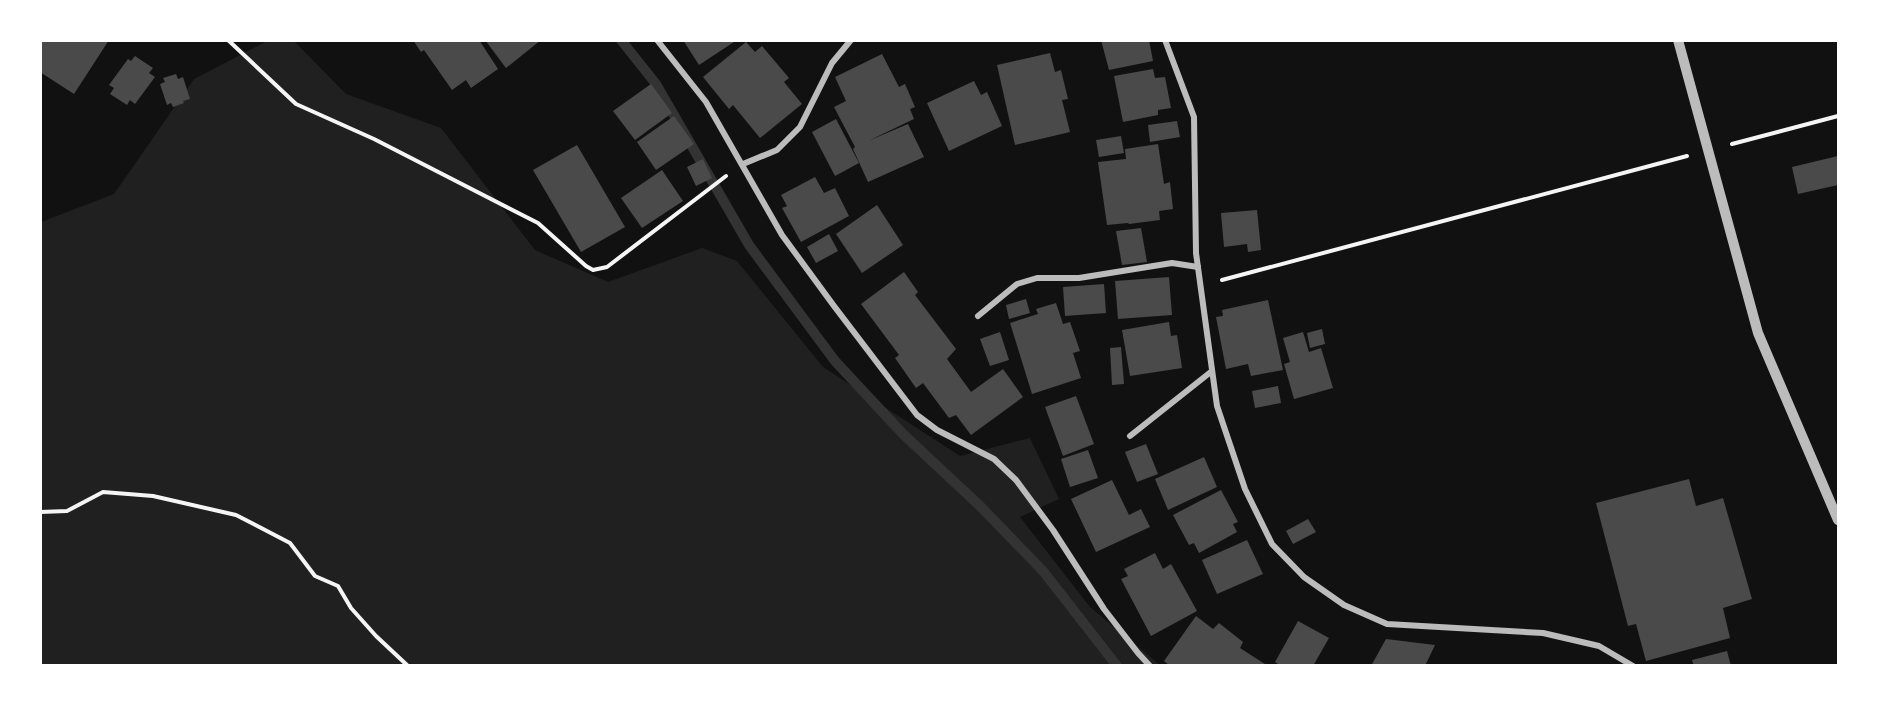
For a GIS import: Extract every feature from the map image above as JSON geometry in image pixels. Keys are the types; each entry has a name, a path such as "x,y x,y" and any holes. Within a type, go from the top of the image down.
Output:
{"street":[{"path":"657,40 706,102 782,235 917,415 937,430 994,459 1017,480 1053,530 1104,609 1150,666"},
{"path":"743,164 777,150 800,127 832,63 851,40"},
{"path":"1165,40 1194,117 1196,254 1217,406 1241,479 1272,544 1304,577 1344,606 1387,624 1543,633 1599,646 1633,666"},
{"path":"1678,40 1758,333 1839,520"},
{"path":"978,316 1017,284 1037,278 1079,278 1172,263 1198,267"},
{"path":"1130,436 1212,371"}],"path":[{"path":"228,40 296,104 374,139 538,223 586,267 593,270 607,267 743,164"},
{"path":"1201,285 1839,116"},
{"path":"40,512 67,511 103,492 153,496 236,515 290,543 315,576 338,586 351,608 408,666"}],"shaded area":[{"path":"269,40 294,41 346,94 441,128 535,250 608,282 702,248 737,261 823,367 960,456 1030,438 1059,499 1020,517 1090,607 1160,665 41,666 41,222 114,194 194,79"}],"building":[{"path":"40,40 109,40 74,94 40,72"},
{"path":"413,40 479,40 498,69 471,88 466,80 452,90 424,50 421,52"},
{"path":"485,40 541,40 506,68"},
{"path":"683,40 737,40 699,65"},
{"path":"1101,40 1149,40 1153,61 1109,70"},
{"path":"746,42 755,52 762,46 789,78 784,82 802,104 760,138 733,105 729,109 703,77"},
{"path":"1050,53 1055,72 1061,70 1068,99 1062,100 1070,132 1015,145 997,65"},
{"path":"882,54 899,87 905,84 915,107 910,109 914,119 868,141 908,124 924,157 868,182 853,149 855,147 834,107 846,101 835,77"},
{"path":"135,56 153,68 149,73 155,77 135,104 130,100 127,105 110,94 114,88 109,85 128,59 131,61"},
{"path":"1153,69 1155,78 1165,77 1171,108 1158,110 1158,115 1123,122 1114,76"},
{"path":"176,74 178,79 183,77 190,99 173,107 171,103 167,105 160,84 165,82 163,78"},
{"path":"974,81 981,95 987,92 1002,126 949,151 927,103"},
{"path":"651,84 672,113 635,140 613,111"},
{"path":"674,116 694,144 656,170 637,142"},
{"path":"836,119 859,163 835,176 812,132"},
{"path":"1177,121 1180,137 1150,142 1148,125"},
{"path":"1121,136 1124,153 1099,157 1096,140"},
{"path":"1158,144 1164,184 1170,182 1173,209 1159,211 1160,220 1107,225 1098,162 1126,159 1125,149"},
{"path":"577,145 625,227 581,252 533,170"},
{"path":"1838,156 1838,185 1798,194 1792,167"},
{"path":"703,159 712,178 696,186 687,167"},
{"path":"662,170 683,201 642,228 621,198"},
{"path":"815,177 824,193 835,188 849,216 801,242 782,208 787,206 781,195"},
{"path":"877,205 903,245 862,273 836,234"},
{"path":"1257,210 1261,250 1248,252 1247,244 1224,247 1221,213"},
{"path":"1141,228 1147,262 1122,265 1116,231"},
{"path":"829,234 838,251 816,263 807,247"},
{"path":"904,272 918,292 915,295 956,349 947,359 971,392 1003,369 1023,397 971,435 956,415 949,418 923,383 916,388 895,358 899,355 861,304"},
{"path":"1169,277 1172,315 1118,319 1115,281"},
{"path":"1104,284 1106,313 1065,316 1063,287"},
{"path":"1026,299 1030,313 1009,319 1006,305"},
{"path":"1268,300 1283,370 1251,376 1248,364 1226,369 1216,317 1223,316 1222,310"},
{"path":"1056,303 1063,324 1070,322 1080,351 1073,353 1081,378 1032,394 1010,323 1038,314 1036,309"},
{"path":"1169,322 1171,336 1177,335 1182,368 1130,376 1122,330"},
{"path":"1322,329 1325,344 1310,348 1307,333"},
{"path":"1000,332 1009,360 990,366 980,339"},
{"path":"1303,332 1309,352 1321,348 1333,388 1294,399 1284,364 1290,362 1283,338"},
{"path":"1121,347 1124,384 1112,385 1110,348"},
{"path":"1278,386 1281,403 1255,408 1252,391"},
{"path":"1076,396 1094,444 1063,456 1045,407"},
{"path":"1146,444 1158,474 1137,482 1125,452"},
{"path":"1088,450 1098,478 1070,487 1061,459"},
{"path":"1204,457 1217,487 1168,510 1155,479"},
{"path":"1689,479 1696,506 1723,498 1752,599 1723,608 1730,638 1646,661 1636,624 1628,626 1596,503"},
{"path":"1112,480 1129,515 1141,509 1150,527 1096,552 1071,499"},
{"path":"1221,490 1238,522 1233,524 1237,532 1199,553 1194,543 1189,545 1173,515"},
{"path":"1308,519 1316,532 1293,544 1286,531"},
{"path":"1247,540 1263,574 1217,594 1202,560"},
{"path":"1155,553 1163,569 1171,564 1197,611 1151,636 1121,579 1128,576 1124,569"},
{"path":"1196,616 1213,629 1219,623 1243,642 1240,648 1268,666 1170,666 1164,661"},
{"path":"1298,621 1329,638 1313,666 1281,666 1275,662"},
{"path":"1386,639 1435,645 1425,666 1371,666"},
{"path":"1727,651 1731,666 1694,666 1692,660"}],"waterway":[{"path":"621,40 656,84 749,245 835,361 903,434 980,506 1043,571 1117,666"}]}
